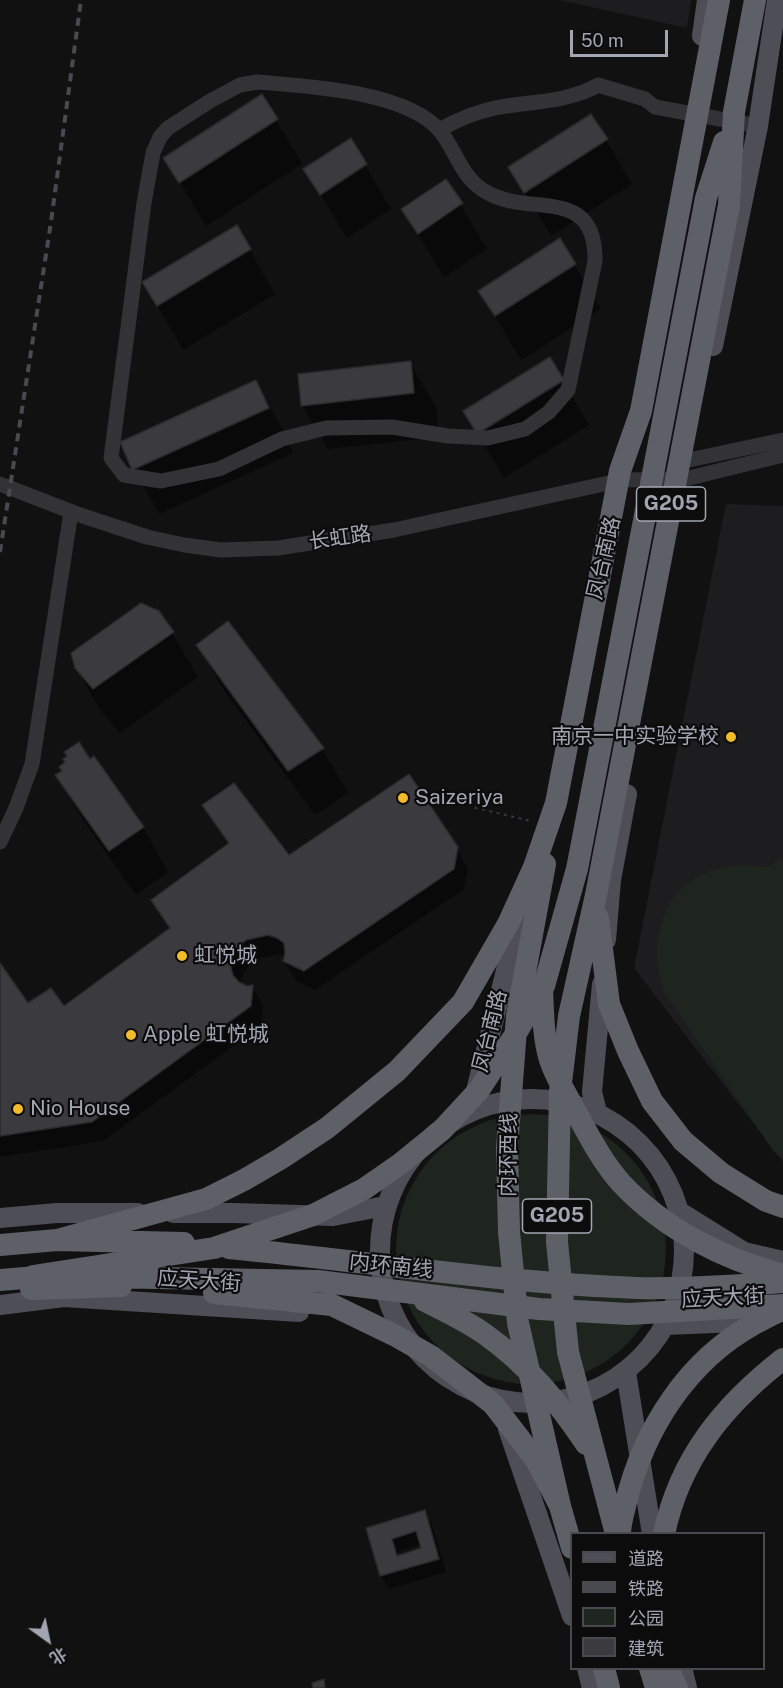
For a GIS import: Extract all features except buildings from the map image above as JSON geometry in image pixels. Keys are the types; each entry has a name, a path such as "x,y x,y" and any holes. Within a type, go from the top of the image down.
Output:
{"highway":[{"path":"57,1240 206,1199 280,1159 327,1128 397,1071 463,1002 508,924 534,867 556,803 620,471 641,411 719,0"},
{"name":"G205","path":"618,1532 568,1352 557,1242 560,1091 569,1016 596,895 729,205 734,112 755,0"},
{"path":"33,1276 214,1248 313,1215 364,1189 442,1130 479,1090 521,1025 544,986 577,869 706,198 734,112"},
{"path":"641,411 639,468 635,491 567,864 540,967 545,1032 550,1060 567,1095 598,1153 620,1182 641,1203 673,1227 699,1242 733,1258 783,1275"},
{"name":"内环西线","path":"556,803 517,1016 507,1148 509,1232 518,1323 560,1506"},
{"path":"596,895 600,944 609,1004 652,1101 683,1141 720,1173 766,1201 783,1207"},
{"name":"内环南线","path":"0,1245 57,1240 182,1243 447,1272 636,1288 690,1288 783,1282"},
{"path":"312,1258 372,1274 485,1334 518,1361 550,1393 593,1455 624,1512 630,1532"},
{"name":"内环南线","path":"0,1280 33,1276 318,1281 539,1309 629,1314 783,1305"},
{"path":"0,1293 44,1288 139,1286 332,1305 431,1356 493,1404 536,1460 560,1506 570,1541"},
{"path":"618,1532 632,1478 653,1430 678,1389 703,1361 734,1335 783,1310"},
{"path":"664,1532 673,1502 687,1468 704,1440 727,1409 746,1389 783,1359"},
{"path":"604,1670 609,1688"},
{"path":"651,1670 656,1688"},
{"path":"659,1670 664,1688"},
{"path":"669,1670 677,1688"}],"main road":[{"name":"凤台南路","path":"471,1110 543,823 622,480 689,114 707,0"},
{"path":"597,1112 592,1092 611,880 687,469 758,126 777,0"},
{"path":"513,1099 524,1099 556,1100 597,1112 626,1129 650,1152 668,1180 681,1212 685,1241 684,1270 678,1298 666,1325 648,1350 626,1372 586,1394 543,1404 498,1400 456,1384 420,1356 394,1319 382,1283 378,1244 385,1206 404,1166 434,1134 471,1110 513,1099"},
{"path":"0,1218 68,1213 233,1212 333,1216 385,1206"},
{"name":"应天大街","path":"681,1212 744,1252 783,1261"},
{"name":"应天大街","path":"0,1305 64,1297 155,1301 394,1319"},
{"name":"应天大街","path":"666,1325 783,1320"},
{"path":"626,1372 652,1532"},
{"path":"498,1400 570,1610"},
{"path":"588,1670 592,1688"},
{"path":"682,1670 687,1688"}],"street":[{"path":"257,82 307,86 377,97 406,109 439,130 474,185 504,199 558,206 578,216 590,230 595,246 595,261 568,390 549,412 525,429 488,438 448,436 392,427 326,428 282,440 219,469 160,481 124,476 111,458 144,203 153,153 160,137 168,128 240,85 257,82"},
{"path":"439,130 457,119 495,108 584,93 598,85 645,99 655,107 758,126"},
{"path":"687,469 783,440"},
{"path":"687,469 783,455"},
{"name":"长虹路","path":"0,484 71,512 147,537 221,550 278,548 394,530 622,480 687,469"},
{"path":"0,842 16,808 32,764 71,512"}],"path":[{"path":"426,800 442,794 476,808 543,823"}],"shaded area":[{"path":"559,0 691,0 687,28"},
{"name":"南京一中实验学校","path":"726,504 783,506 783,1162 634,968"}],"green space":[{"path":"780,859 783,863 783,1159 774,1152 665,993 657,956 662,920 670,904 681,890 695,878 727,867 766,867"},
{"path":"531,1114 557,1117 583,1124 617,1145 635,1163 656,1197 663,1223 666,1249 663,1275 656,1301 635,1335 617,1353 583,1374 557,1381 531,1384 505,1381 479,1374 445,1353 427,1335 406,1301 399,1275 396,1249 399,1223 406,1197 427,1163 445,1145 479,1124 505,1117"}],"railway":[{"path":"0,552 51,222 81,0"}],"place":[{"name":"南京一中实验学校","path":"731,737"},
{"name":"Saizeriya","path":"403,798"},
{"name":"虹悦城","path":"182,956"},
{"name":"Apple 虹悦城","path":"131,1035"},
{"name":"Nio House","path":"18,1109"}]}
